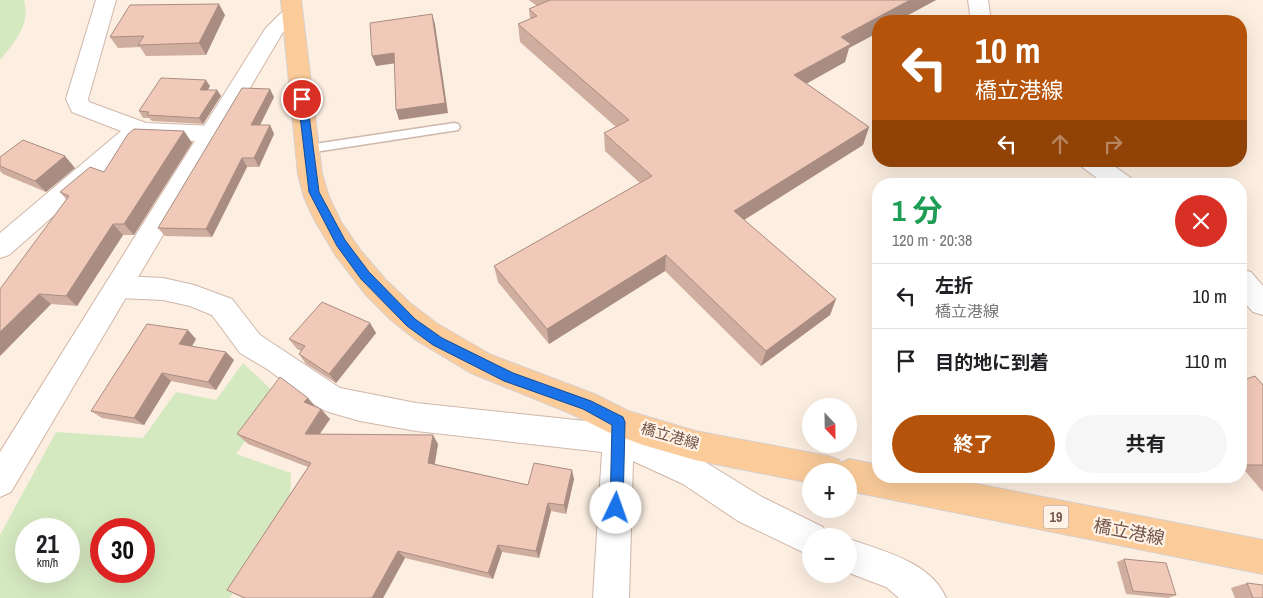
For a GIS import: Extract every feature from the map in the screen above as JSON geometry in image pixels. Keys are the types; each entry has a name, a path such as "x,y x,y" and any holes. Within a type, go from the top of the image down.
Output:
{"main road":[{"name":"橋立港線","path":"291,7 314,192 336,235 365,276 411,322 438,342 508,377 587,405 618,430 802,466"},
{"name":"橋立港線","path":"857,477 872,480"},
{"name":"橋立港線","path":"889,483 1263,558"}],"street":[{"path":"106,0 77,99 80,107 144,131 212,134"},
{"path":"978,0 980,15"},
{"path":"0,481 291,7"},
{"path":"0,248 138,129"},
{"path":"1098,167 1114,178"},
{"path":"120,287 163,288 194,296 222,308 250,344 277,360 332,399 360,407 416,417 618,430 694,473 750,509 802,535"},
{"path":"1247,287 1263,304"},
{"path":"611,598 618,430"},
{"path":"857,559 897,574 928,598"}],"lane":[{"path":"308,149 454,127"}],"green space":[{"path":"0,0 24,0 26,9 20,32 0,60"},
{"path":"243,363 277,395 236,454 291,473 290,501 230,598 0,598 0,535 56,432 143,438 176,392 216,400"}],"building":[{"path":"550,0 910,0 882,15 872,15 872,20 841,37 851,44 794,75 869,127 734,211 836,299 766,351 666,255 547,329 494,266 652,176 604,133 629,120 518,24 537,16 529,9"},
{"path":"219,4 199,43 138,45 144,36 110,37 130,5"},
{"path":"432,14 445,103 396,110 394,53 372,56 370,23"},
{"path":"161,78 206,80 200,90 217,90 199,118 147,115 149,112 139,111"},
{"path":"242,88 270,89 251,125 270,125 254,158 242,158 206,229 158,228"},
{"path":"134,129 184,131 124,224 113,224 66,296 39,294 0,332 0,289 69,196 60,192 90,167 104,172 128,134"},
{"path":"23,140 65,156 35,181 0,166 0,157"},
{"path":"322,302 370,323 329,374 299,354 305,346 289,339"},
{"path":"147,324 188,330 179,344 226,352 208,382 162,373 134,418 91,411"},
{"path":"1255,376 1263,385 1263,466 1247,465 1247,379"},
{"path":"280,377 308,398 304,402 321,409 305,434 433,435 428,463 528,485 534,463 572,470 564,505 548,503 536,551 498,545 488,573 398,551 372,598 245,598 227,590 311,463 237,434"},
{"path":"1124,559 1166,563 1176,595 1133,591"},
{"path":"1247,583 1263,585 1263,598 1253,598"}],"route":[{"path":"302,99 310,174 314,192 341,243 365,276 411,322 438,342 508,377 587,405 619,422 616,508"}]}
